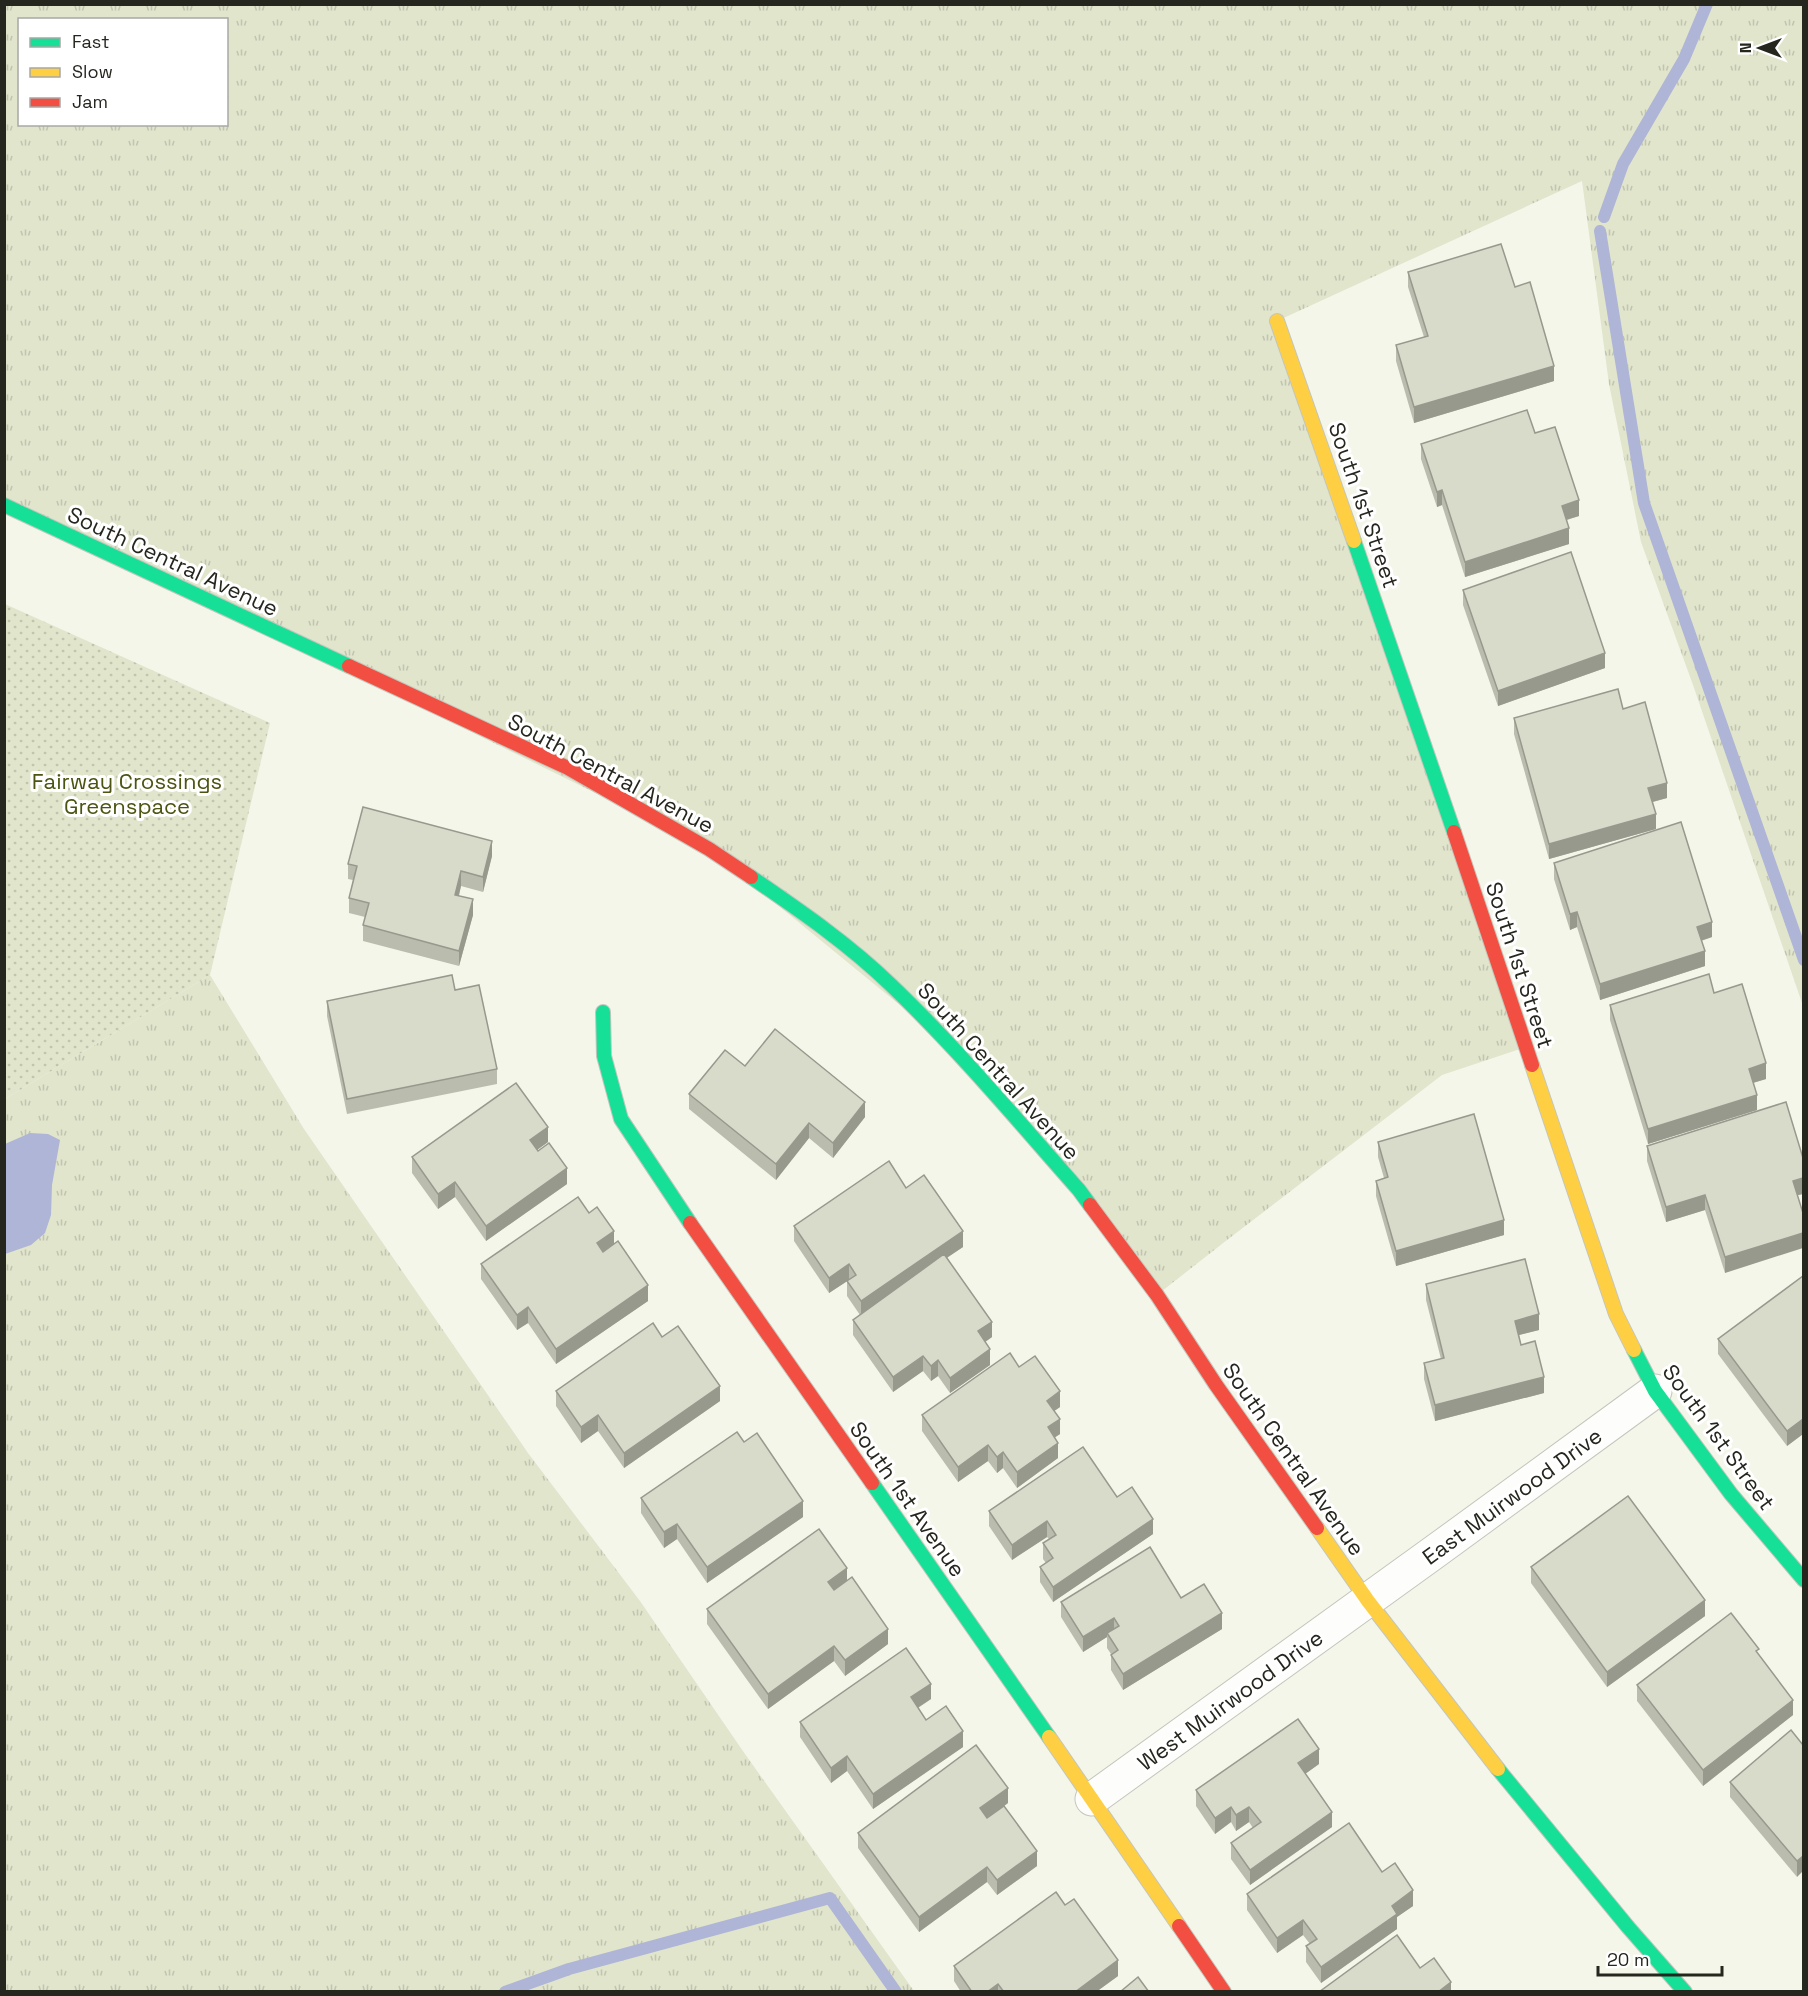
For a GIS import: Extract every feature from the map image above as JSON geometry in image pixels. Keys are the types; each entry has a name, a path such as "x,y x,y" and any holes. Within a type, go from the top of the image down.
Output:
{"street":[{"name":"South 1st Street","path":"1277,321 1419,728 1616,1314 1655,1391 1731,1494 1803,1580"},
{"name":"South Central Avenue","path":"4,505 568,768 709,849 807,915 890,984 956,1051 1079,1190 1157,1296 1216,1385 1368,1601 1499,1771 1684,1992"},
{"name":"South 1st Avenue","path":"603,1012 604,1056 621,1119 1224,1992"},
{"name":"East Muirwood Drive","path":"1368,1601 1655,1391"},
{"name":"West Muirwood Drive","path":"1092,1799 1368,1601"}],"green space":[{"path":"4,5 1803,5 1803,1006 1693,685 1641,542 1609,384 1582,181 1277,321 1526,1047 1442,1075 1157,1295 956,1051 709,849 5,502"},
{"name":"Fairway Crossings Greenspace","path":"5,604 270,723 210,975 5,1099"},
{"path":"210,975 304,1129 528,1453 640,1601 745,1754 914,1991 5,1992 5,1099"}],"water":[{"path":"30,1133 48,1134 60,1140 52,1185 51,1215 45,1233 31,1245 5,1254 5,1144"}],"building":[{"path":"1501,244 1515,287 1530,282 1554,366 1414,407 1396,345 1428,336 1408,272"},
{"path":"1527,410 1535,433 1555,427 1579,500 1562,506 1569,528 1465,562 1442,490 1437,492 1421,444"},
{"path":"1571,552 1605,653 1498,691 1463,590"},
{"path":"1618,689 1623,709 1645,702 1667,783 1648,788 1656,814 1549,844 1514,718"},
{"path":"363,807 492,841 483,877 461,871 455,895 473,899 459,951 363,925 369,903 349,898 357,866 348,864"},
{"path":"1681,822 1712,922 1697,927 1705,951 1600,984 1577,912 1570,914 1554,863"},
{"path":"1709,974 1714,993 1742,984 1766,1063 1749,1069 1757,1095 1648,1129 1610,1005"},
{"path":"452,975 455,990 479,985 497,1069 347,1099 327,1001"},
{"path":"775,1029 865,1102 833,1143 809,1123 776,1164 689,1094 725,1050 745,1066"},
{"path":"516,1083 548,1127 530,1140 538,1151 549,1143 567,1168 486,1226 455,1182 438,1194 412,1157"},
{"path":"1786,1102 1803,1158 1803,1178 1793,1181 1803,1213 1803,1233 1725,1257 1705,1195 1666,1207 1647,1146"},
{"path":"1474,1114 1504,1220 1396,1251 1376,1181 1388,1177 1378,1142"},
{"path":"889,1161 906,1188 924,1175 963,1231 861,1301 847,1281 856,1275 849,1264 829,1278 794,1226"},
{"path":"578,1197 589,1213 597,1207 614,1231 597,1243 603,1252 618,1241 648,1285 556,1349 528,1307 517,1315 481,1264"},
{"path":"944,1254 992,1322 978,1331 990,1349 950,1378 938,1360 931,1366 923,1356 893,1377 853,1320"},
{"path":"1525,1259 1539,1314 1515,1321 1521,1345 1535,1341 1544,1377 1435,1405 1424,1363 1444,1358 1426,1284"},
{"path":"1803,1276 1803,1419 1787,1431 1718,1339"},
{"path":"653,1323 662,1337 678,1326 720,1386 624,1453 598,1415 581,1427 556,1391"},
{"path":"1010,1353 1019,1367 1035,1356 1060,1391 1047,1401 1060,1419 1048,1427 1058,1443 1017,1472 1003,1452 997,1457 988,1445 958,1467 922,1415"},
{"path":"737,1432 744,1442 757,1433 803,1501 707,1567 677,1524 664,1532 641,1498"},
{"path":"1083,1447 1117,1497 1132,1487 1153,1519 1053,1587 1040,1567 1053,1558 1043,1543 1056,1535 1047,1521 1012,1545 989,1511"},
{"path":"1628,1496 1705,1600 1607,1672 1531,1567"},
{"path":"819,1529 847,1568 828,1582 834,1590 852,1577 888,1629 845,1660 834,1646 768,1694 707,1609"},
{"path":"1150,1547 1181,1598 1204,1584 1222,1613 1123,1674 1111,1655 1118,1650 1107,1633 1119,1626 1114,1618 1083,1637 1061,1602"},
{"path":"1731,1613 1759,1649 1756,1651 1793,1700 1703,1770 1637,1685"},
{"path":"906,1648 931,1684 911,1697 926,1720 946,1706 963,1731 873,1794 847,1756 831,1768 800,1722"},
{"path":"1298,1719 1319,1749 1298,1763 1332,1812 1250,1870 1231,1843 1261,1822 1249,1807 1236,1815 1231,1807 1215,1818 1196,1790"},
{"path":"1791,1730 1803,1745 1803,1856 1797,1861 1730,1782"},
{"path":"976,1745 1008,1788 980,1808 987,1818 1004,1806 1037,1851 997,1880 987,1867 919,1917 858,1833"},
{"path":"1349,1823 1382,1872 1395,1863 1413,1890 1392,1906 1397,1914 1321,1967 1306,1946 1317,1939 1303,1920 1277,1938 1247,1894"},
{"path":"1056,1892 1065,1905 1074,1899 1118,1960 1075,1992 1004,1992 998,1984 987,1992 972,1992 954,1966"},
{"path":"1397,1935 1420,1968 1434,1958 1451,1982 1438,1992 1319,1992"},
{"path":"1138,1977 1149,1992 1120,1992"}],"waterway":[{"path":"1604,217 1623,164 1684,59 1707,4"},
{"path":"1600,231 1644,503 1804,960"},
{"path":"505,1992 569,1969 830,1898 896,1992"}],"traffic: fast":[{"path":"4,505 349,666"},
{"path":"1354,541 1454,832"},
{"path":"751,877 841,942 891,985 940,1034 1090,1205"},
{"path":"603,1012 604,1056 621,1119 690,1223"},
{"path":"1634,1350 1655,1391 1731,1494 1804,1580"},
{"path":"872,1483 1049,1737"},
{"path":"1498,1769 1628,1927 1685,1992"}],"traffic: slow":[{"path":"1277,321 1354,541"},
{"path":"1532,1065 1616,1314 1634,1350"},
{"path":"1317,1528 1368,1601 1498,1769"},
{"path":"1049,1737 1179,1926"}],"traffic: jam":[{"path":"349,666 568,768 709,849 751,877"},
{"path":"1454,832 1532,1065"},
{"path":"1090,1205 1157,1295 1216,1385 1317,1528"},
{"path":"690,1223 872,1483"},
{"path":"1179,1926 1224,1992"}]}
